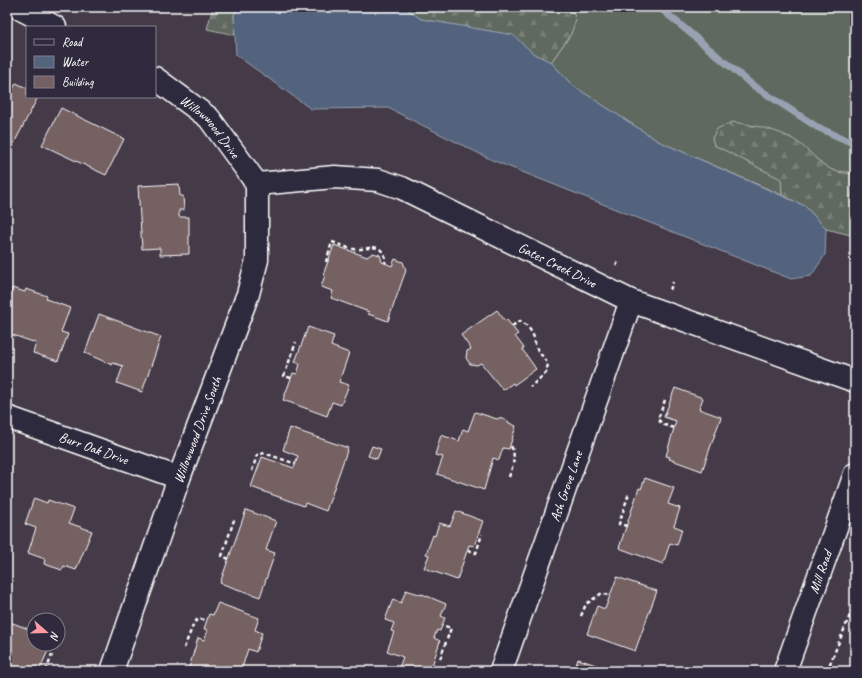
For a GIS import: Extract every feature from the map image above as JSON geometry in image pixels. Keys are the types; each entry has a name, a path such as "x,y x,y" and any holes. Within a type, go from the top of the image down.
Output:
{"street":[{"path":"17,7 53,26"},
{"name":"Willowwood Drive","path":"156,79 209,118 256,184"},
{"name":"Gates Creek Drive","path":"256,184 335,177 378,180 402,188 432,202 631,301 855,381"},
{"name":"Willowwood Drive South","path":"112,671 180,478 248,294 257,260 256,184"},
{"name":"Ash Grove Lane","path":"501,671 631,301"},
{"name":"Burr Oak Drive","path":"7,417 180,478"},
{"name":"Mill Road","path":"785,671 855,474"}],"path":[{"path":"326,262 332,242 353,249 372,246 379,248 384,254 386,260 385,263"},
{"path":"512,326 520,321 525,324 535,339 535,346 548,364 546,373 530,387"},
{"path":"291,378 284,376 296,342"},
{"path":"665,400 658,419 662,424 674,428"},
{"path":"509,477 515,452 510,444"},
{"path":"252,471 257,455 264,453 296,464"},
{"path":"627,526 619,524 629,493"},
{"path":"229,559 222,556 234,520"},
{"path":"468,550 476,553 482,534"},
{"path":"581,616 586,604 602,593 610,596"},
{"path":"827,671 855,603"},
{"path":"184,648 194,623 198,619 207,620"},
{"path":"440,659 451,628 442,625"},
{"path":"46,671 52,655"}],"green space":[{"path":"213,7 239,7 234,15 235,35 207,29"},
{"path":"404,7 568,7 571,8 576,19 571,34 551,62 534,54 512,35 421,19"},
{"path":"568,7 855,7 855,173 830,170 790,137 715,145 782,179 782,195 658,141 572,85 551,62 571,34 572,8"},
{"path":"732,122 775,131 798,142 826,167 834,171 855,173 855,236 826,229 805,206 782,195 781,179 714,145 712,138 717,129"}],"water":[{"path":"239,7 404,7 421,19 513,35 534,54 551,62 572,85 658,141 805,206 826,229 825,255 811,276 791,279 492,160 388,108 311,109 236,55 234,15"}],"building":[{"path":"16,83 26,88 26,98 37,98 10,151 7,149 7,98 8,99"},
{"path":"61,108 124,139 106,175 42,145"},
{"path":"179,184 180,196 183,196 184,210 179,210 179,217 189,217 189,254 160,255 160,248 142,249 138,186"},
{"path":"334,245 367,257 373,253 380,255 382,262 392,266 395,259 403,262 406,270 388,321 368,314 369,312 331,298 333,291 321,287 325,275 323,275"},
{"path":"12,288 25,292 26,289 47,296 46,299 70,308 61,332 68,334 58,361 33,353 36,343 7,333 7,302"},
{"path":"497,310 505,321 507,320 518,334 515,336 536,369 514,385 513,383 503,390 481,363 477,365 470,364 466,358 467,351 471,349 461,335"},
{"path":"99,314 161,337 142,392 117,383 123,366 113,363 112,365 85,353"},
{"path":"308,327 334,336 331,346 349,353 339,382 349,385 341,405 332,402 327,416 283,400 293,373 297,374 300,364 295,362"},
{"path":"675,388 703,398 699,409 721,417 702,471 669,459 670,457 666,456 676,421 664,417"},
{"path":"475,412 508,421 516,426 509,449 503,448 499,460 493,458 484,490 437,474 443,457 435,455 441,435 459,441 463,429 468,431"},
{"path":"290,428 348,448 326,511 305,503 304,506 251,487 262,457 294,468 298,456 283,450"},
{"path":"372,446 381,449 377,459 368,456"},
{"path":"645,478 674,488 668,504 680,508 674,526 682,529 677,545 670,543 663,564 619,548 639,488 641,489"},
{"path":"34,498 47,503 48,500 74,509 69,523 92,531 76,570 64,566 62,570 44,564 45,559 28,553 36,528 25,524"},
{"path":"246,510 276,521 266,550 275,553 260,597 220,583"},
{"path":"456,511 483,521 474,546 469,545 457,580 424,568 429,555 426,554 433,535 435,536 439,523 450,526"},
{"path":"617,577 657,591 635,651 587,634 597,606 605,609"},
{"path":"406,590 422,594 446,604 441,616 445,618 440,631 437,630 434,638 440,641 432,666 430,665 428,671 409,671 399,668 403,657 387,651 394,632 391,631 394,623 385,620 393,599 401,603"},
{"path":"218,603 259,618 255,630 262,633 256,652 248,649 241,671 229,671 216,666 216,671 188,671 198,638 204,640 208,630 204,629 209,614 213,615"},
{"path":"7,621 26,628 26,652 47,652 39,671 27,668 26,671 7,671"},
{"path":"578,659 605,668 604,671 574,671"}],"waterway":[{"path":"659,7 751,84 817,127 855,144"}]}
